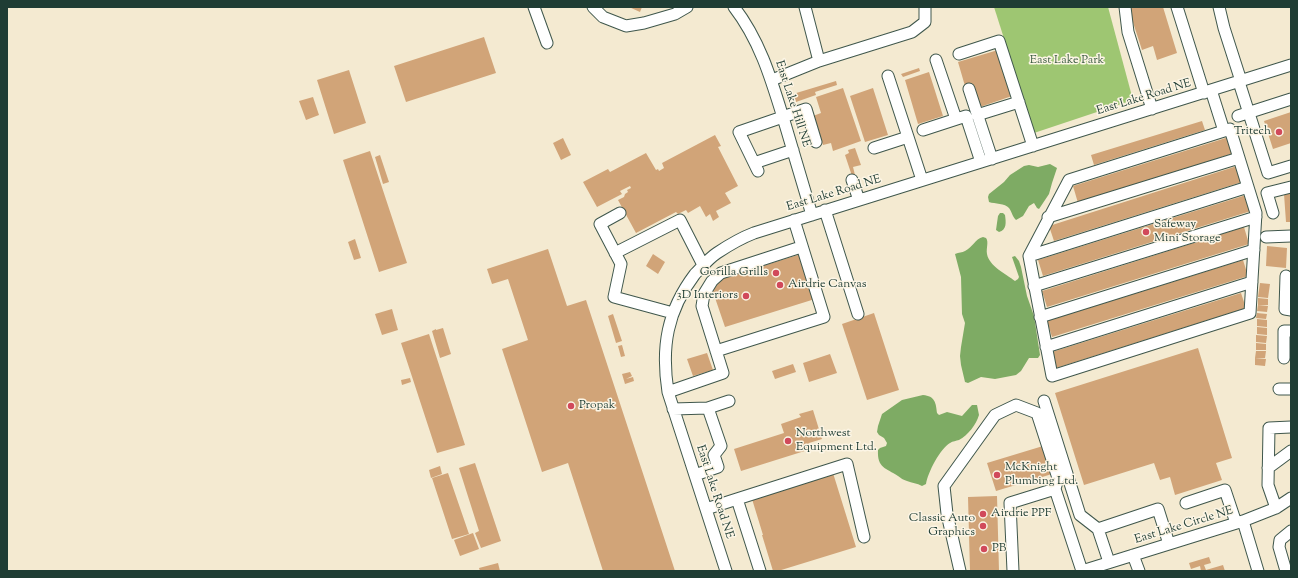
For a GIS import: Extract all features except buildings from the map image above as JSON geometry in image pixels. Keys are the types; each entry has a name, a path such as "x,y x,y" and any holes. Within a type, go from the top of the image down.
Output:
{"street":[{"path":"534,7 547,43"},
{"path":"593,7 603,17 626,26 644,23 675,14 687,7"},
{"name":"East Lake Hill NE","path":"734,7 758,44 772,80 812,214"},
{"path":"805,7 819,61"},
{"path":"772,80 819,61 912,32 925,22 925,7"},
{"path":"1125,7 1128,32 1152,109"},
{"path":"1177,7 1224,131"},
{"path":"1219,7 1248,112 1268,173 1291,166"},
{"path":"959,54 999,42 1033,146"},
{"path":"936,60 956,119"},
{"name":"East Lake Road NE","path":"726,571 673,409 668,392 665,372 664,356 673,313 684,288 703,265 737,240 754,233 1291,65"},
{"path":"888,76 922,180"},
{"path":"969,89 977,115 986,160"},
{"path":"1238,116 1291,99"},
{"path":"977,115 1019,102"},
{"path":"793,150 756,167 739,132 806,109 816,142"},
{"path":"923,130 966,116 986,160"},
{"path":"1230,129 1239,158 1256,213 1250,313 1052,376 1028,256 1069,180 1230,129"},
{"path":"874,148 908,137"},
{"path":"1048,217 1239,158"},
{"path":"852,180 859,200"},
{"path":"1028,256 1248,187"},
{"path":"1273,213 1267,193 1291,187"},
{"path":"825,210 858,314"},
{"path":"620,213 600,224 620,264 614,297 673,313"},
{"path":"1034,286 1256,217"},
{"path":"615,253 680,220 703,265"},
{"path":"716,351 824,317 801,247 794,220"},
{"path":"1266,237 1291,236"},
{"path":"668,392 724,373 702,306 704,294 712,281 721,274 801,247"},
{"path":"1040,317 1254,250"},
{"path":"1286,276 1285,309 1291,310"},
{"path":"1046,347 1252,282"},
{"path":"1284,358 1284,331 1291,331"},
{"path":"1279,389 1291,389"},
{"path":"673,409 708,408 729,401"},
{"path":"1044,401 1080,515 1098,528 1109,562"},
{"path":"960,571 947,514 944,486 995,415 1016,405 1037,413 1058,478 1055,489 1082,571"},
{"path":"695,475 718,467 714,456 721,446 708,408"},
{"path":"1276,508 1268,485 1269,428 1291,427"},
{"path":"1268,468 1291,451"},
{"path":"706,509 847,464 864,537"},
{"path":"1013,571 1010,504 1055,489"},
{"path":"1186,503 1225,490 1258,571"},
{"path":"737,498 760,571"},
{"name":"East Lake Circle NE","path":"1082,571 1239,522 1276,508 1291,498"},
{"path":"1098,528 1158,509 1169,544"},
{"path":"1286,571 1279,547 1280,540 1291,531"},
{"path":"1133,555 1138,571"}],"green space":[{"name":"East Lake Park","path":"994,7 1108,7 1133,100 1034,133"},
{"path":"1050,164 1057,168 1049,194 1039,209 1034,203 1029,206 1023,216 1016,220 1007,206 989,202 989,194 1010,175 1024,166 1029,165 1038,167"},
{"path":"1000,213 1005,215 1006,223 1005,228 999,232 996,230 998,216"},
{"path":"983,237 987,240 988,258 994,266 1015,281 1019,277 1012,257 1015,256 1019,261 1027,296 1034,316 1040,355 1038,358 1029,358 1021,371 1016,375 995,379 981,377 968,383 965,382 960,356 965,323 962,314 961,277 955,254 967,250"},
{"path":"923,395 932,398 939,415 947,412 962,416 972,405 977,405 979,415 974,426 968,433 959,440 953,441 942,450 932,467 926,484 922,486 903,480 883,467 879,461 878,450 886,446 887,443 877,432 882,414 902,400"}],"place":[{"name":"Tritech","path":"1279,132"},
{"name":"Safeway Mini Storage","path":"1146,232"},
{"name":"Gorilla Grills","path":"776,273"},
{"name":"Airdrie Canvas","path":"780,285"},
{"name":"3D Interiors","path":"746,296"},
{"name":"Propak","path":"571,406"},
{"name":"Northwest Equipment Ltd.","path":"788,441"},
{"name":"McKnight Plumbing Ltd.","path":"997,475"},
{"name":"Airdrie PPF","path":"983,514"},
{"name":"Classic Auto Graphics","path":"983,526"},
{"name":"PB","path":"984,549"}]}
